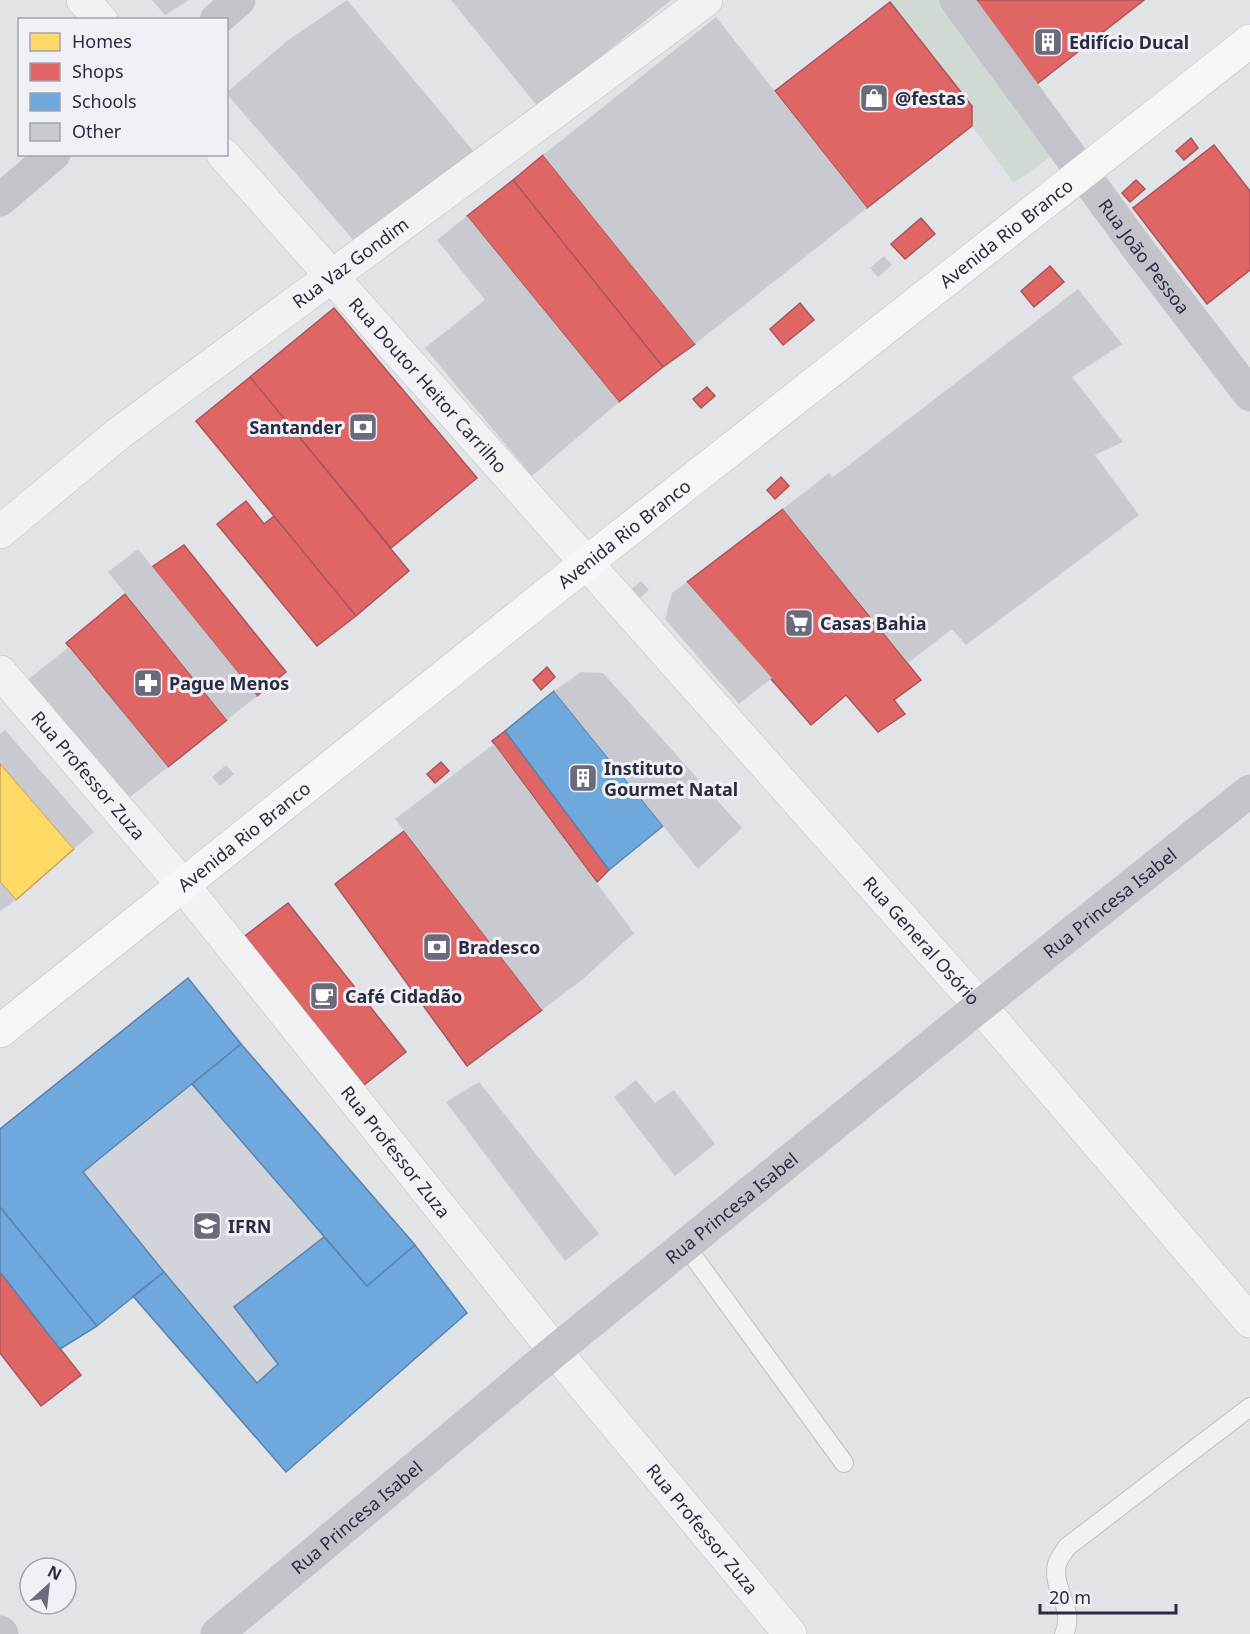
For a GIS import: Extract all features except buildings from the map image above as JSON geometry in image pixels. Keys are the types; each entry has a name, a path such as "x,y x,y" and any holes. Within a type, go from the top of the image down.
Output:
{"main road":[{"name":"Avenida Rio Branco","path":"0,1031 585,564 1250,41"}],"street":[{"path":"83,0 99,18"},
{"path":"218,18 239,0"},
{"name":"Rua Vaz Gondim","path":"0,532 118,434 706,0"},
{"name":"Rua João Pessoa","path":"956,0 1139,250 1250,395"},
{"path":"0,200 52,156"},
{"name":"Rua Doutor Heitor Carrilho","path":"225,156 585,564"},
{"name":"Rua General Osório","path":"585,564 980,1006 1250,1321"},
{"name":"Rua Professor Zuza","path":"0,672 183,885 555,1351 790,1634"},
{"name":"Rua Princesa Isabel","path":"217,1634 555,1351 980,1006 1250,791"}],"lane":[{"path":"685,1245 844,1463"},
{"path":"1064,1634 1067,1628 1067,1610 1057,1584 1057,1563 1066,1547 1250,1407"}],"shaded area":[{"path":"889,0 944,0 1057,152 1014,183 972,126 972,106"},
{"name":"IFRN","path":"188,978 467,1313 286,1472 133,1297 0,1129"}],"place":[{"name":"Edifício Ducal","path":"1048,42"},
{"name":"@festas","path":"874,98"},
{"name":"Santander","path":"363,427"},
{"name":"Casas Bahia","path":"799,623"},
{"name":"Pague Menos","path":"148,683"},
{"name":"Instituto Gourmet Natal","path":"583,778"},
{"name":"Bradesco","path":"437,947"},
{"name":"Café Cidadão","path":"324,996"},
{"name":"IFRN","path":"207,1226"}]}
